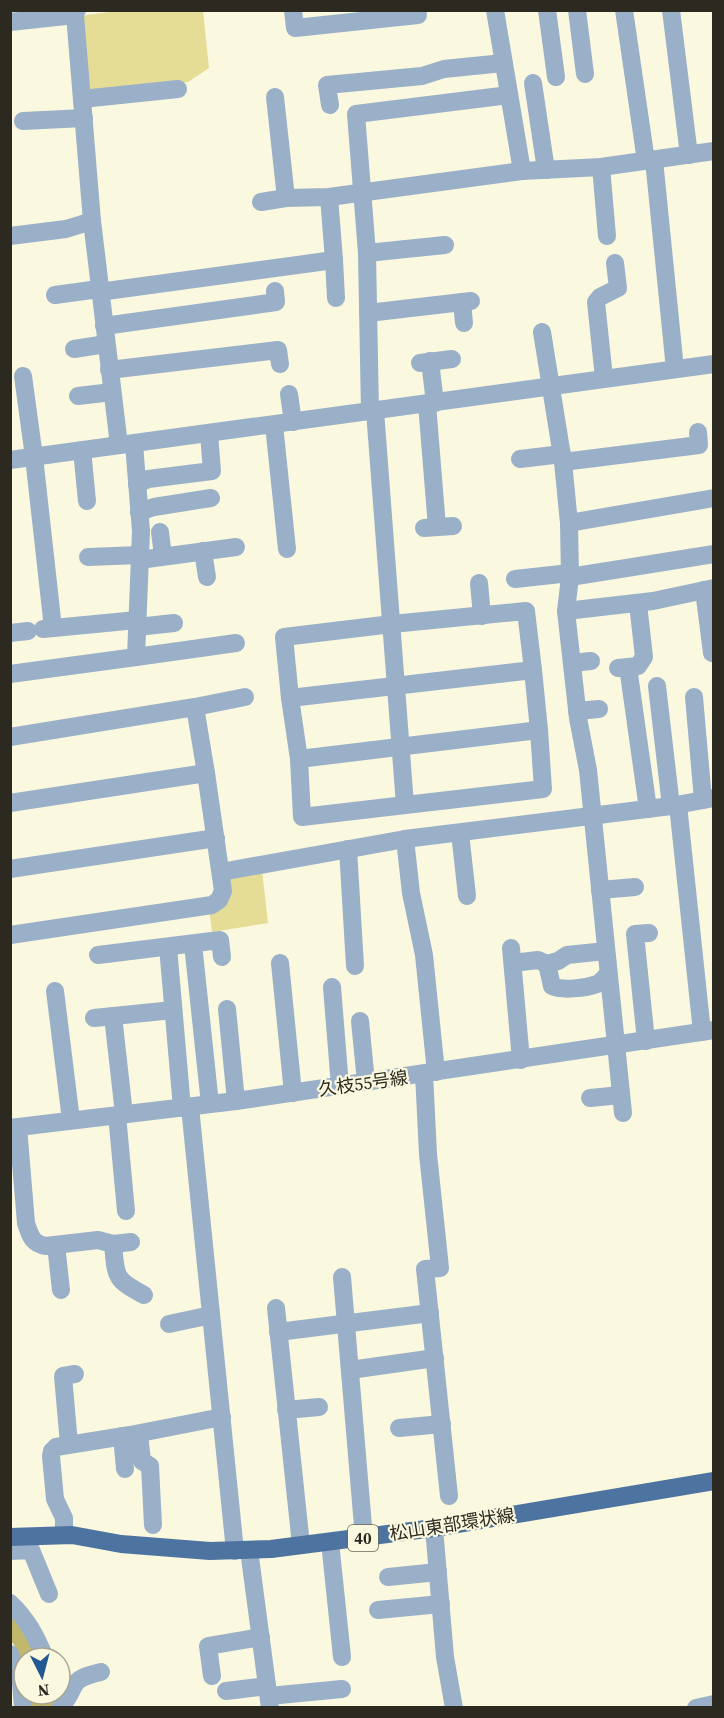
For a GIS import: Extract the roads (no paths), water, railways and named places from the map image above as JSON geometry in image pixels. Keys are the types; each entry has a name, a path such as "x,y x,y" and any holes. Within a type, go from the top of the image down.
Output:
{"main road":[{"name":"松山東部環状線","path":"10,1537 64,1535 121,1544 210,1551 242,1550 330,1542 434,1528 714,1481"}],"street":[{"path":"293,10 295,28 418,15"},
{"path":"495,10 522,171"},
{"path":"547,10 556,77"},
{"path":"577,10 585,75"},
{"path":"624,10 650,160 675,369"},
{"path":"671,10 689,155"},
{"path":"10,22 77,12 92,221 109,370 112,392 137,484 140,557 136,657"},
{"path":"330,105 327,85 422,76 443,62 503,63"},
{"path":"533,83 546,170"},
{"path":"82,99 178,89"},
{"path":"405,805 392,624 372,412 367,253 356,114 508,95"},
{"path":"275,98 286,198"},
{"path":"23,121 84,118"},
{"path":"261,202 286,198 329,197 522,171 600,167 714,151"},
{"path":"600,167 608,236"},
{"path":"329,197 336,298"},
{"path":"10,236 66,229 92,221"},
{"path":"367,253 445,245"},
{"path":"55,295 334,260"},
{"path":"604,378 596,302 600,297 618,288 615,263"},
{"path":"104,326 276,302 275,291"},
{"path":"368,313 467,302 464,323"},
{"path":"542,332 562,458 569,523 570,575 566,611 582,748 588,770 622,1104 590,1098"},
{"path":"74,349 106,344"},
{"path":"109,370 278,350 280,364"},
{"path":"438,527 431,404 425,362 452,359"},
{"path":"10,460 714,364"},
{"path":"23,376 34,457 33,630 174,623"},
{"path":"78,396 112,392"},
{"path":"289,394 292,422"},
{"path":"274,425 288,549"},
{"path":"520,459 562,458 699,445 698,432"},
{"path":"137,484 148,480 212,471 209,434"},
{"path":"82,450 87,501"},
{"path":"139,512 154,507 211,498"},
{"path":"569,523 714,498"},
{"path":"160,532 163,556"},
{"path":"88,557 163,556 236,546"},
{"path":"203,551 207,577"},
{"path":"515,579 570,575 714,554"},
{"path":"479,583 482,616"},
{"path":"566,611 638,604 709,589 712,653"},
{"path":"638,604 644,657 638,666 623,667 648,809"},
{"path":"526,611 543,789 302,817 299,759 284,638 392,624 482,616 526,611"},
{"path":"10,674 236,643"},
{"path":"572,663 591,661"},
{"path":"290,698 533,670"},
{"path":"657,686 708,1031"},
{"path":"221,872 405,839 675,806 708,799 694,697"},
{"path":"10,737 245,698"},
{"path":"10,935 212,905 219,900 223,891 221,872 195,707"},
{"path":"577,711 599,709"},
{"path":"299,759 539,730"},
{"path":"10,803 206,773"},
{"path":"460,833 467,896"},
{"path":"10,868 216,838"},
{"path":"405,839 411,893 424,955 430,1073 428,1154 440,1268 425,1269 449,1496"},
{"path":"348,849 355,966"},
{"path":"600,890 635,887"},
{"path":"646,1041 635,934 649,933"},
{"path":"98,955 220,940 222,957"},
{"path":"193,944 210,1104"},
{"path":"168,947 173,1010 222,1417 242,1550 261,1637 269,1696"},
{"path":"521,1060 512,956 538,960 547,964 558,961 567,954 606,951"},
{"path":"280,962 291,1012 293,1093"},
{"path":"547,964 552,986 558,989 592,985 599,983 608,975"},
{"path":"332,987 340,1086"},
{"path":"55,991 71,1120"},
{"path":"227,1009 236,1101"},
{"path":"94,1017 173,1010"},
{"path":"113,1016 126,1211"},
{"path":"360,1021 366,1083"},
{"name":"久枝55号線","path":"14,1127 236,1101 708,1031"},
{"path":"14,1127 17,1200 31,1238 38,1245 98,1240 122,1243 117,1277 122,1284 144,1295"},
{"path":"56,1245 61,1290"},
{"path":"342,1277 364,1538"},
{"path":"276,1308 301,1545"},
{"path":"278,1332 430,1313"},
{"path":"169,1324 211,1314"},
{"path":"350,1370 435,1358"},
{"path":"69,1444 63,1376 75,1374"},
{"path":"286,1410 319,1407"},
{"path":"64,1535 64,1518 55,1499 51,1456 56,1447 222,1417"},
{"path":"399,1428 442,1424"},
{"path":"125,1469 130,1435"},
{"path":"130,1435 142,1461 150,1466 153,1525"},
{"path":"434,1528 445,1657 454,1707"},
{"path":"330,1542 342,1657"},
{"path":"10,1551 31,1550 48,1594"},
{"path":"388,1577 438,1572"},
{"path":"10,1603 24,1616 40,1646"},
{"path":"378,1610 441,1604"},
{"path":"212,1676 208,1646 261,1637"},
{"path":"10,1654 21,1683 23,1707"},
{"path":"58,1707 66,1700 75,1681 82,1676 100,1672"},
{"path":"226,1691 269,1696 342,1689"},
{"path":"696,1707 714,1704"}],"waterway":[{"path":"10,1617 28,1646"}]}
